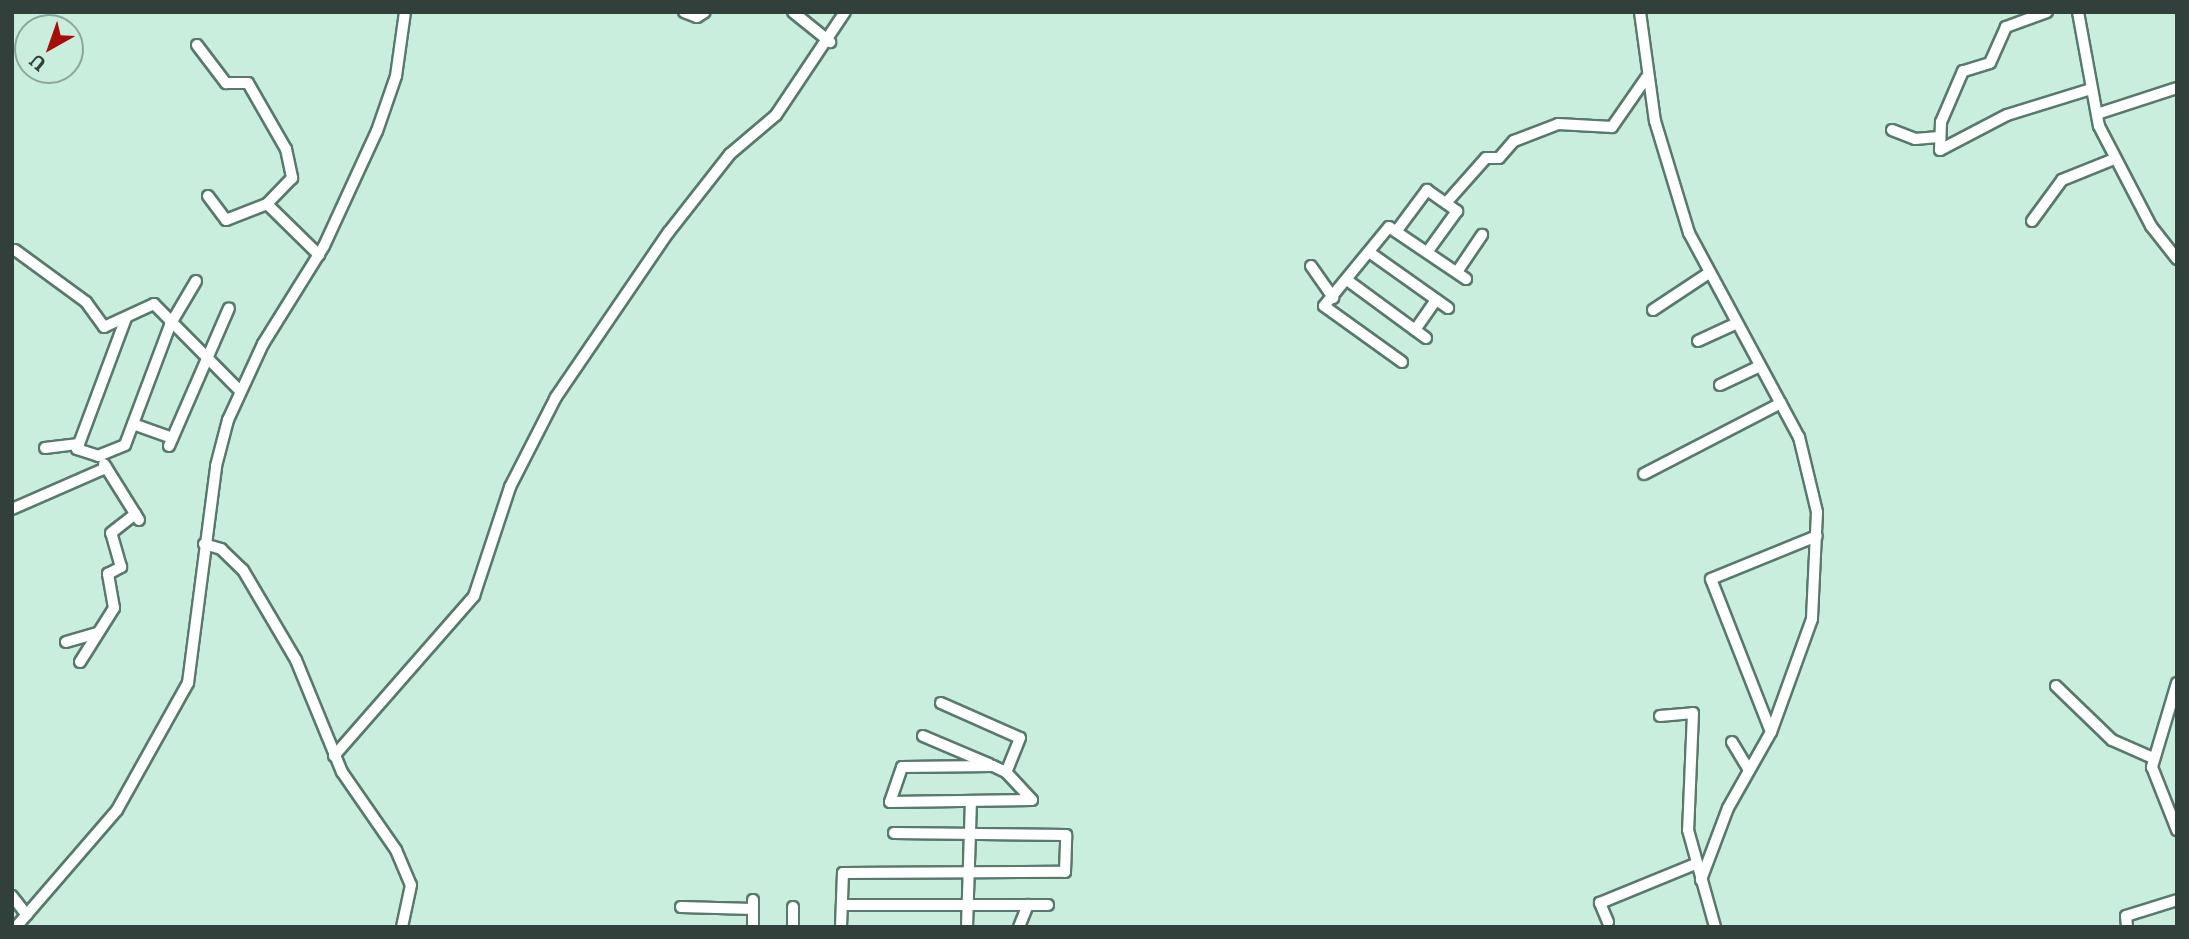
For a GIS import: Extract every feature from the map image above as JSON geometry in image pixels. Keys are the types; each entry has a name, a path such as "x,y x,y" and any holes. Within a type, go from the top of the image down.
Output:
{"street":[{"path":"16,927 117,810 187,683 216,466 239,390 318,256 389,102 405,12"},
{"path":"684,12 697,17 705,12"},
{"path":"793,12 830,42"},
{"path":"334,756 474,596 505,499 540,425 641,271 722,164 776,115 830,42 845,12"},
{"path":"1640,12 1646,78 1669,176 1709,273 1781,403 1810,469 1817,536 1815,607 1771,732 1749,770 1701,880"},
{"path":"2046,12 2006,26 1990,64 1963,71 1939,137 1942,150 2007,115 2091,89"},
{"path":"2078,12 2097,114 2114,159 2177,259"},
{"path":"197,45 226,83 248,83 286,149 292,177 267,204 226,220 208,196"},
{"path":"1446,203 1486,158 1499,158 1514,141 1558,124 1612,127 1646,78"},
{"path":"2097,114 2177,88"},
{"path":"1892,130 1915,139 1939,137"},
{"path":"2032,221 2058,183 2114,159"},
{"path":"1398,229 1427,190 1457,211 1428,251"},
{"path":"267,204 318,256"},
{"path":"1402,362 1324,306 1334,298 1389,227 1398,229 1461,276 1482,235"},
{"path":"15,250 86,302 103,327 150,302 170,326 239,390"},
{"path":"1369,252 1448,309"},
{"path":"1311,266 1334,298"},
{"path":"1653,310 1709,273"},
{"path":"1347,280 1426,338"},
{"path":"98,456 125,445 170,326 196,281"},
{"path":"1415,330 1436,300"},
{"path":"132,424 171,442 203,357 229,308"},
{"path":"80,662 114,608 108,574 121,567 111,533 137,517 98,456 77,449 126,317"},
{"path":"1698,341 1735,324"},
{"path":"1720,385 1760,366"},
{"path":"1644,474 1781,403"},
{"path":"45,448 79,444"},
{"path":"12,509 106,468"},
{"path":"1771,732 1711,579 1817,536"},
{"path":"204,544 221,549 243,570 296,660 334,756 411,885 402,927"},
{"path":"66,642 99,633"},
{"path":"2177,683 2153,758 2155,781 2177,830"},
{"path":"2056,686 2112,740 2153,758"},
{"path":"941,703 1020,738 1006,772"},
{"path":"1660,716 1693,713 1688,830 1693,865 1701,880 1715,927"},
{"path":"923,736 993,766 1006,772 1032,800 890,802 902,767 993,766"},
{"path":"1732,742 1749,770"},
{"path":"967,927 971,801"},
{"path":"841,927 843,873 1065,872 1066,835 894,833"},
{"path":"1608,922 1599,904 1693,865"},
{"path":"12,896 27,915"},
{"path":"2127,927 2126,916 2177,900"},
{"path":"681,907 753,905 753,927"},
{"path":"842,905 1048,905"},
{"path":"1019,927 1028,905"},
{"path":"793,907 793,927"}]}
